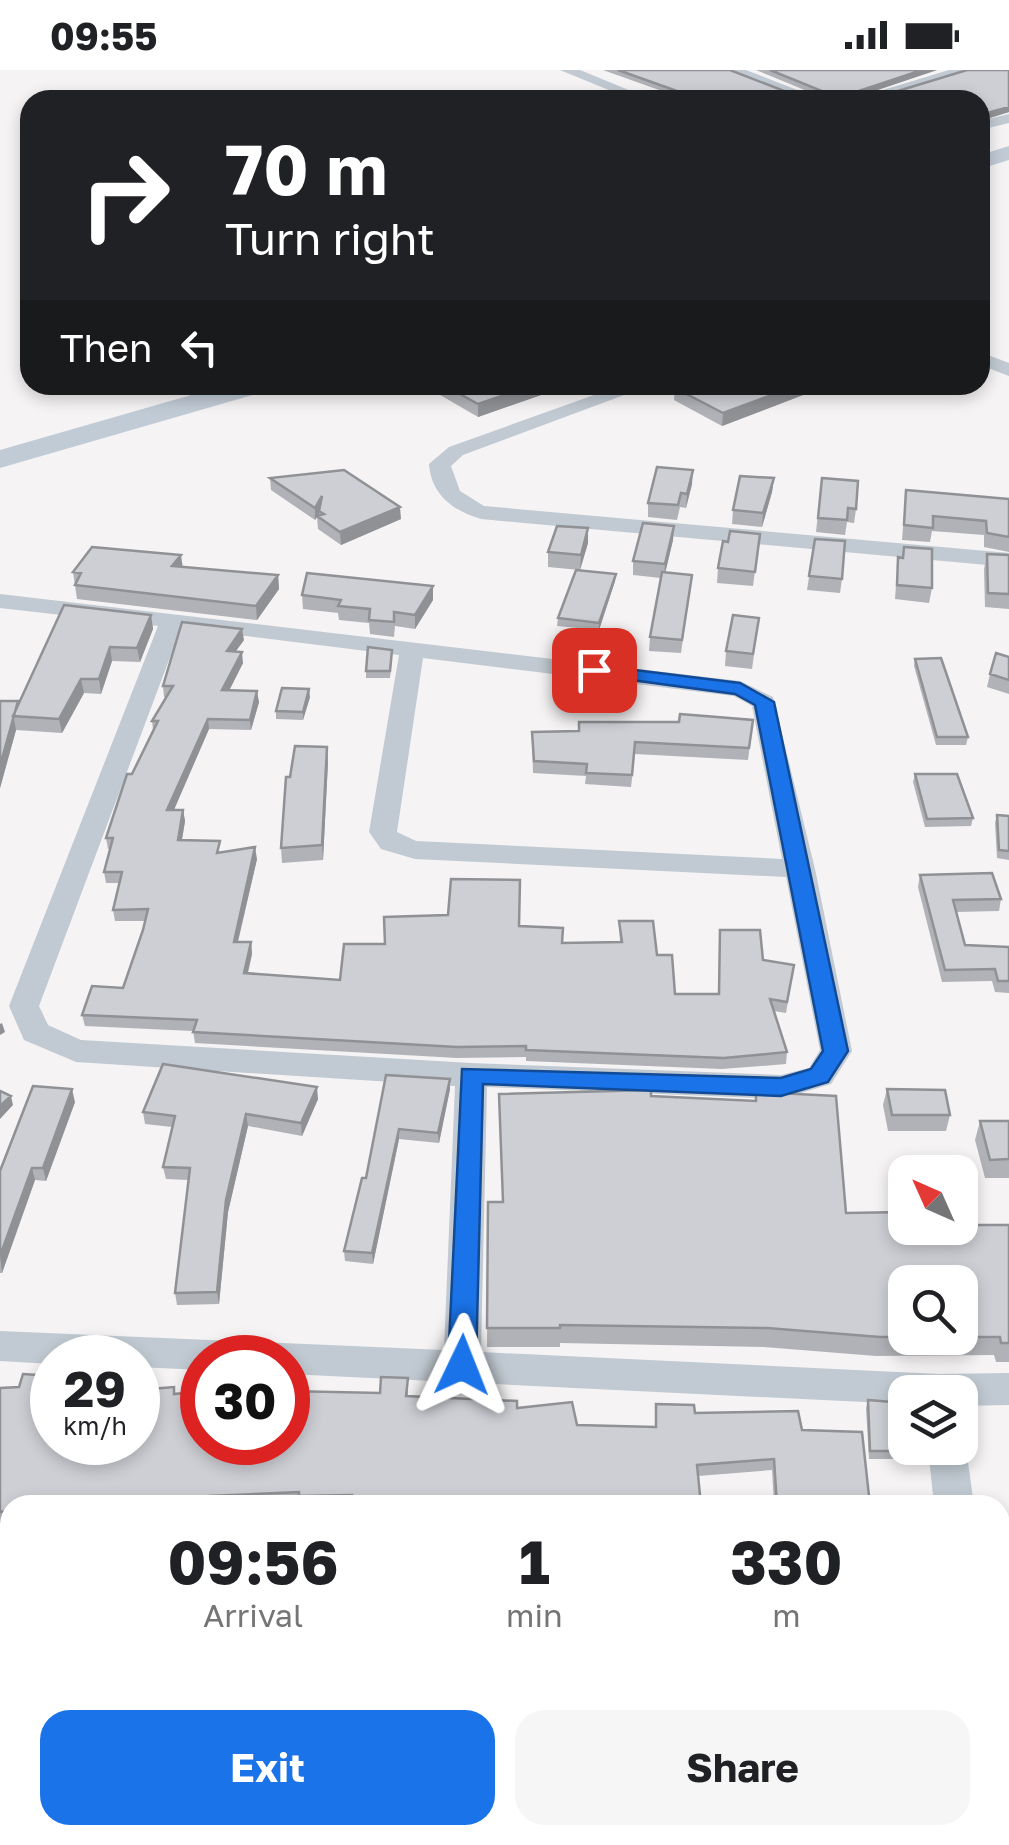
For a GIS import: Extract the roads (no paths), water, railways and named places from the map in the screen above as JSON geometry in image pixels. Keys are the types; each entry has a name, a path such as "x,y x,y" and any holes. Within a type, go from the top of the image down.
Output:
{"street":[{"path":"571,70 621,90"},
{"path":"733,70 789,90"},
{"path":"757,78 789,70"},
{"path":"893,90 964,70"},
{"path":"0,459 221,395"},
{"path":"613,395 456,451 440,464 440,473 455,500 480,512 1009,560"},
{"path":"0,601 172,620 412,648 740,689 757,696 764,702 836,1051 820,1076 781,1087 471,1075 76,1051 35,1032 24,1006 172,620"},
{"path":"412,648 382,832 391,843 415,850 801,869"},
{"path":"462,1365 471,1075"},
{"path":"0,1346 180,1354"},
{"path":"310,1359 888,1388"},
{"path":"978,1389 1009,1388"},
{"path":"948,1465 953,1495"}]}
